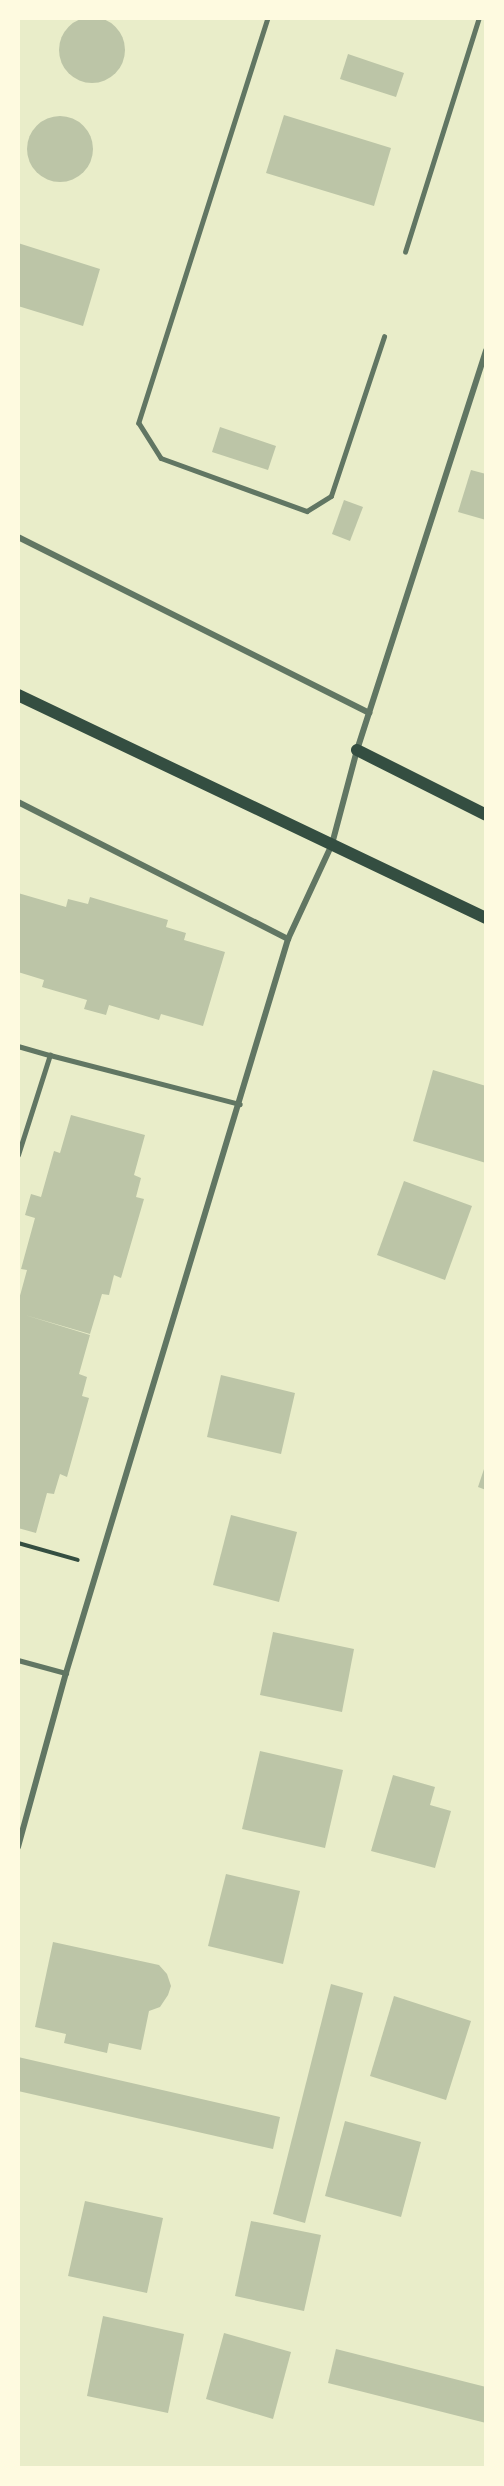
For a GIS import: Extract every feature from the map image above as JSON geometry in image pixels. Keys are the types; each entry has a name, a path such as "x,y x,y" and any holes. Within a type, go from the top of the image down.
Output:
{"main road":[{"path":"18,695 486,918"},
{"path":"357,750 486,814"}],"street":[{"path":"18,1847 66,1673 240,1104 288,939 332,844 357,750 486,350"},
{"path":"18,537 369,713"},
{"path":"18,802 288,939"}],"lane":[{"path":"268,18 139,423 161,458 307,511 331,496 384,337"},
{"path":"405,252 479,18"},
{"path":"18,1046 240,1104"},
{"path":"18,1155 50,1055"},
{"path":"18,1660 66,1673"}],"path":[{"path":"18,1543 99,1566"}],"building":[{"path":"92,17 105,20 115,27 122,37 125,50 122,63 115,73 105,80 92,83 79,80 69,73 62,63 59,50 62,37 69,27 79,20"},
{"path":"348,54 404,73 396,97 340,79"},
{"path":"284,115 391,148 374,206 266,173"},
{"path":"60,116 73,119 83,126 90,136 93,149 90,162 83,172 73,179 60,182 47,179 37,172 30,162 27,149 30,136 37,126 47,119"},
{"path":"18,243 100,269 83,326 18,306"},
{"path":"220,427 276,446 268,470 212,452"},
{"path":"471,470 486,474 486,520 458,512"},
{"path":"344,500 363,507 350,541 332,534"},
{"path":"18,893 66,907 68,899 88,904 90,897 168,920 166,927 186,933 184,940 225,952 203,1026 161,1014 159,1020 109,1005 106,1015 84,1009 87,1000 42,987 44,980 18,972"},
{"path":"433,1070 486,1086 486,1163 413,1141"},
{"path":"71,1115 145,1135 134,1175 141,1178 136,1197 144,1199 121,1278 114,1275 109,1295 102,1294 90,1334 25,1315 90,1335 79,1374 87,1377 82,1396 89,1398 67,1477 60,1474 54,1494 47,1493 36,1533 18,1528 18,1303 27,1270 21,1269 35,1218 25,1215 31,1194 41,1197 54,1151 60,1153"},
{"path":"404,1181 472,1206 445,1280 377,1255"},
{"path":"221,1375 295,1393 281,1454 207,1437"},
{"path":"486,1463 486,1490 478,1487"},
{"path":"231,1515 297,1532 279,1602 213,1585"},
{"path":"273,1632 354,1649 342,1712 260,1695"},
{"path":"260,1751 343,1770 325,1848 242,1829"},
{"path":"393,1775 435,1787 430,1805 451,1811 435,1868 371,1851"},
{"path":"226,1874 300,1891 283,1964 208,1946"},
{"path":"53,1942 159,1965 167,1974 171,1986 168,1995 160,2007 149,2011 141,2050 109,2043 107,2053 64,2043 66,2034 35,2027"},
{"path":"331,1984 363,1993 305,2223 273,2214"},
{"path":"394,1996 471,2021 446,2100 370,2076"},
{"path":"18,2057 280,2117 273,2149 18,2091"},
{"path":"345,2121 421,2142 401,2217 325,2196"},
{"path":"85,2201 163,2218 147,2293 68,2276"},
{"path":"251,2221 321,2235 304,2311 235,2296"},
{"path":"103,2316 184,2334 168,2413 87,2396"},
{"path":"224,2333 291,2352 273,2419 206,2399"},
{"path":"336,2349 486,2387 486,2423 328,2383"}]}
